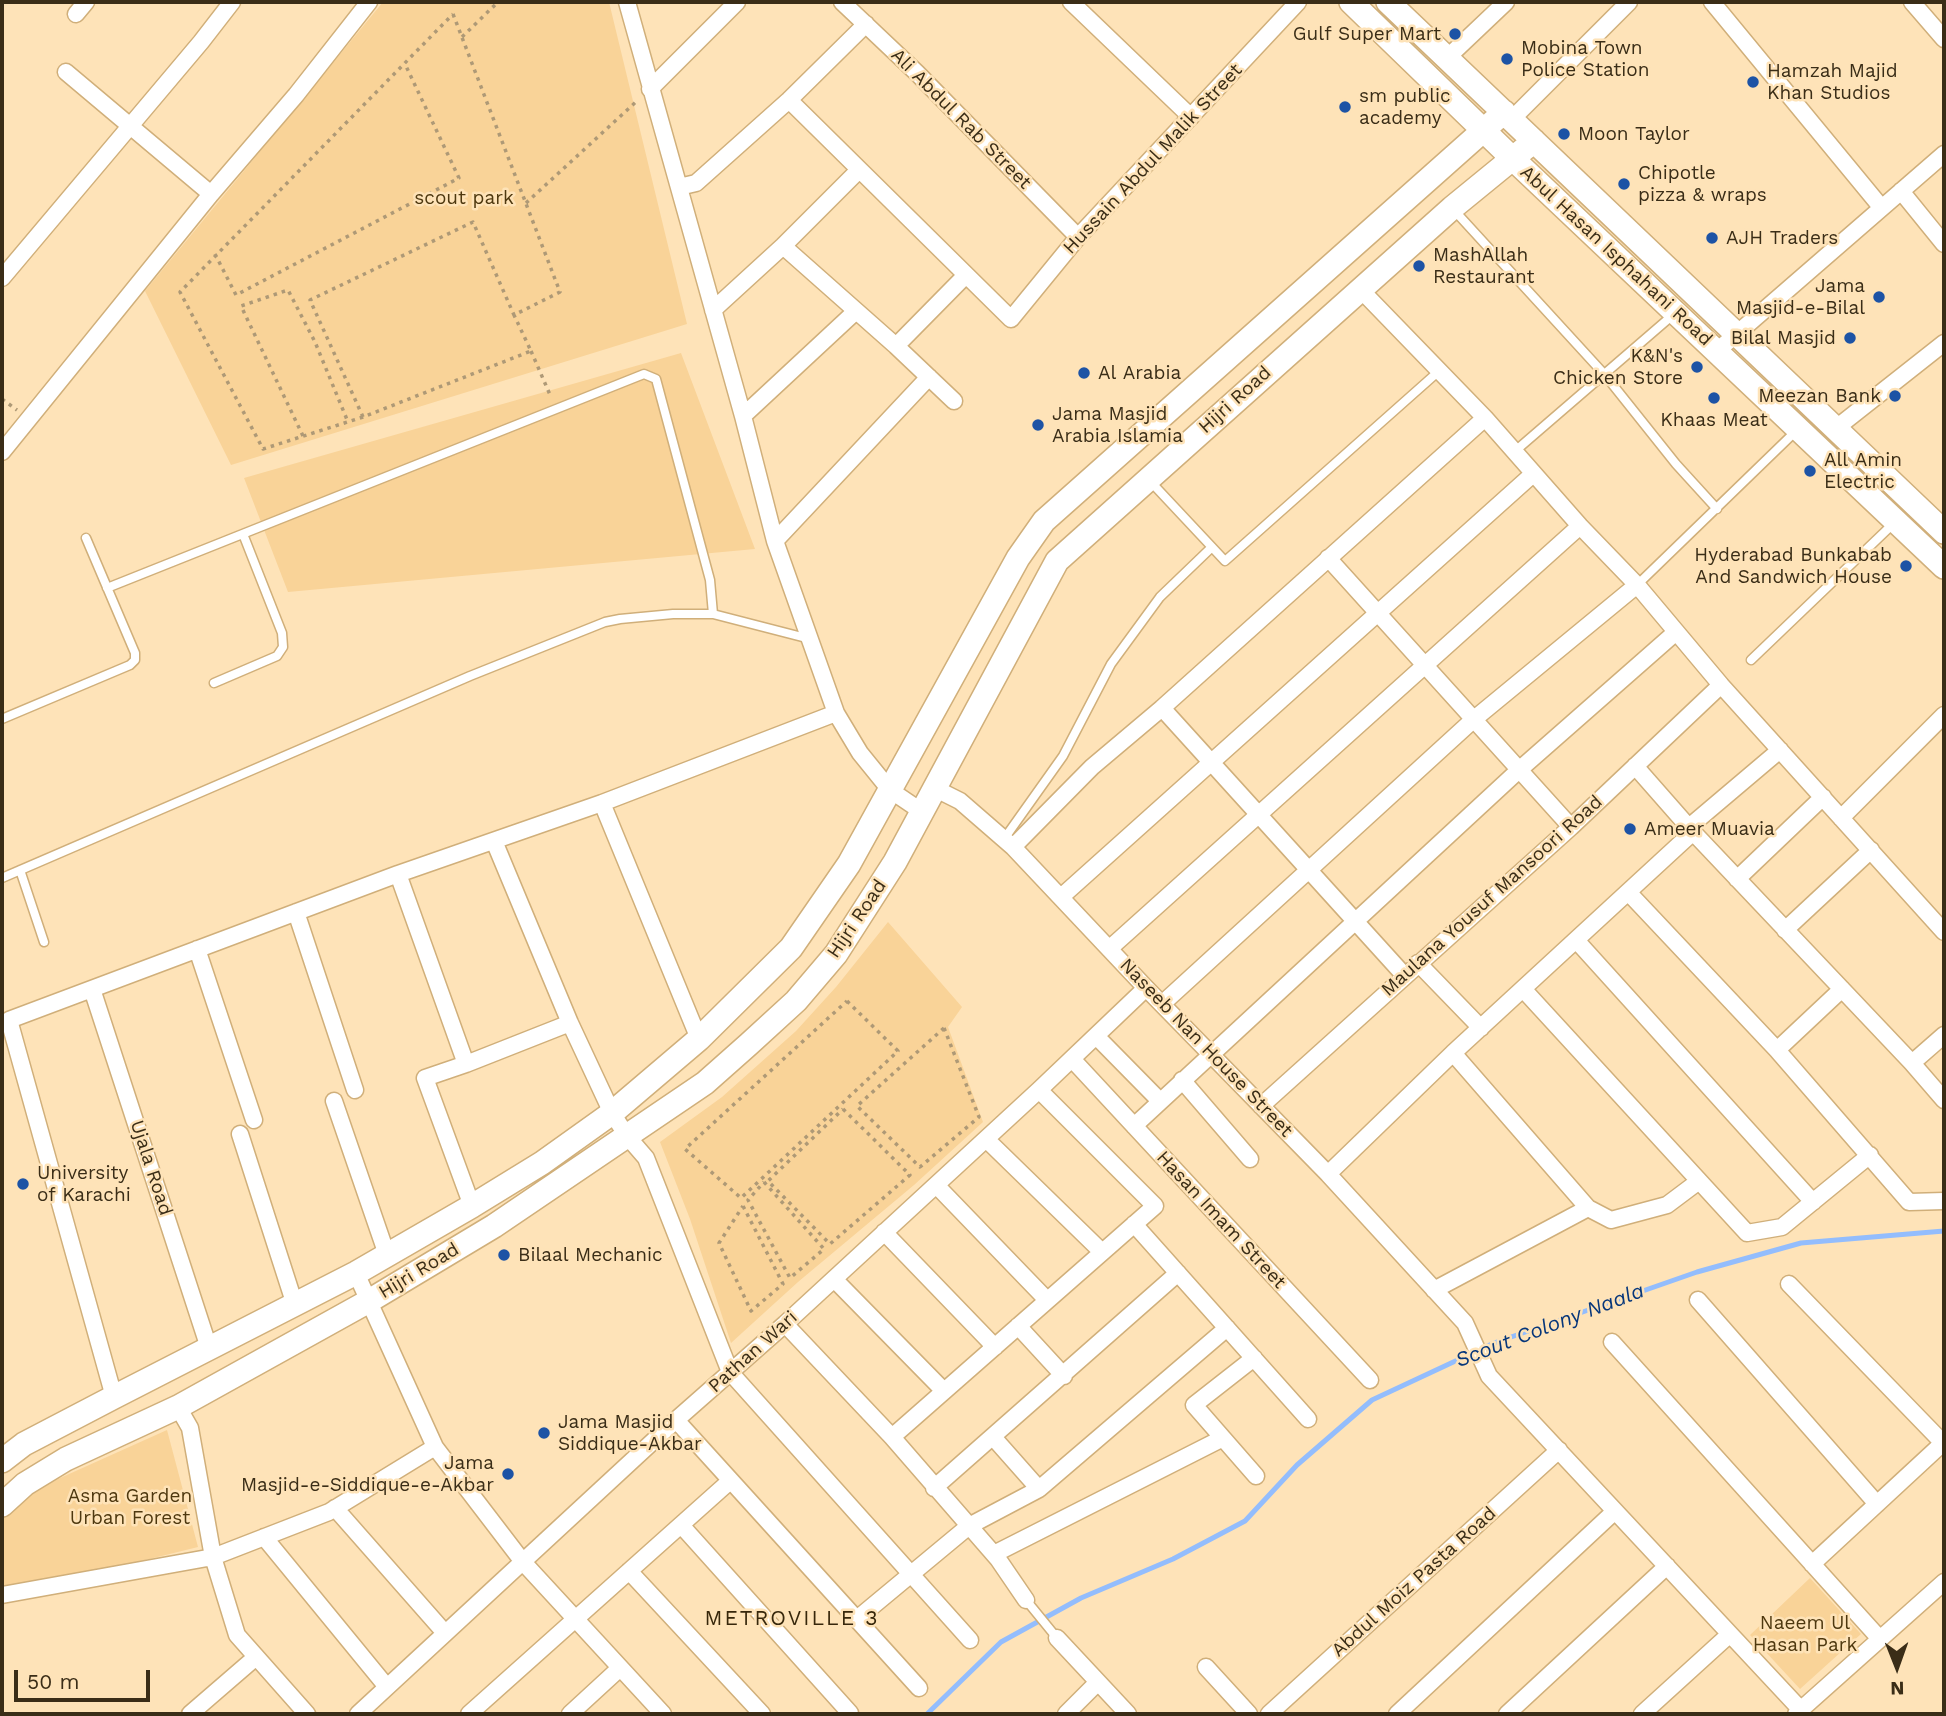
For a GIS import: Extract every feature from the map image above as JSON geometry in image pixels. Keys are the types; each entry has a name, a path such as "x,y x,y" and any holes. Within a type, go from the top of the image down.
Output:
{"main road":[{"name":"Abul Hasan Isphahani Road","path":"1351,2 1944,567"},
{"name":"Abul Hasan Isphahani Road","path":"1388,2 1944,532"},
{"name":"Hijri Road","path":"2,1461 24,1444 356,1273 472,1206 541,1163 612,1113 699,1039 791,948 849,864 1018,558 1044,521 1485,129 1508,116"},
{"name":"Hijri Road","path":"2,1504 24,1484 66,1459 178,1407 369,1301 494,1226 705,1083 796,1001 836,954 895,862 1057,561 1360,289 1534,141"},
{"path":"178,1407 179,1364"},
{"path":"145,1381 178,1407"}],"street":[{"path":"2,278 232,2"},
{"path":"2,452 211,194 296,95 369,2"},
{"path":"627,2 743,416 775,541 836,713 860,753 890,790 921,811"},
{"path":"650,89 737,2"},
{"name":"Ali Abdul Rab Street","path":"842,2 1078,237"},
{"path":"1071,2 1191,117"},
{"name":"Hussain Abdul Malik Street","path":"965,276 1011,319 1078,237 1298,2"},
{"path":"1447,58 1506,2"},
{"path":"1508,116 1629,2"},
{"path":"1712,2 1881,207"},
{"path":"1912,2 1944,39"},
{"path":"679,187 696,183 789,100 866,24"},
{"path":"66,72 211,194"},
{"path":"789,100 965,276 896,346"},
{"path":"1717,351 1944,153"},
{"path":"713,310 783,246 859,170"},
{"path":"1901,191 1944,244"},
{"path":"783,246 954,401"},
{"path":"1360,289 1485,418 1580,526 1637,585 1721,685 1944,932"},
{"path":"743,416 856,311"},
{"path":"1835,429 1944,343"},
{"path":"775,541 929,377"},
{"path":"1009,843 1485,418"},
{"path":"1061,897 1533,474"},
{"path":"1110,949 1580,526"},
{"path":"1328,558 1572,827"},
{"path":"1162,1004 1473,720 1637,585"},
{"path":"1134,1126 1354,920 1676,632"},
{"name":"Maulana Yousuf Mansoori Road","path":"1261,1106 1572,827 1721,685"},
{"path":"1162,708 1404,975"},
{"path":"114,1396 9,1020 398,874 602,803 836,713"},
{"path":"1841,818 1944,715"},
{"path":"1328,1174 1453,1053 1780,750"},
{"path":"1635,766 1691,830 1944,1100"},
{"name":"Naseeb Nan House Street","path":"933,788 960,801 1009,843 1328,1174 1465,1323 1489,1376 1730,1634 1799,1712"},
{"path":"1737,878 1823,797"},
{"path":"602,803 699,1039"},
{"path":"494,841 570,1023 612,1113 646,1158 730,1372 970,1640"},
{"path":"1786,930 1871,850"},
{"path":"398,874 466,1065"},
{"path":"1628,892 1777,1050 1909,1202 1944,1201"},
{"path":"296,912 355,1090"},
{"path":"1576,940 1814,1202"},
{"path":"197,950 254,1120"},
{"path":"1418,963 1481,1028"},
{"name":"Pathan Wari","path":"358,1714 676,1420 884,1233 1146,988"},
{"name":"Ujala Road","path":"92,989 209,1348"},
{"path":"1522,989 1747,1233 1782,1227 1870,1155"},
{"path":"1777,1050 1842,989"},
{"path":"472,1206 425,1078 466,1065 570,1023"},
{"path":"1096,1035 1160,1101"},
{"path":"1912,1063 1944,1035"},
{"path":"1453,1053 1588,1208 1611,1220 1667,1205 1699,1181"},
{"name":"Hasan Imam Street","path":"1072,1059 1370,1380"},
{"path":"1182,1080 1251,1159"},
{"path":"892,1437 1155,1206 1039,1090"},
{"path":"334,1101 387,1255"},
{"path":"240,1134 295,1305"},
{"path":"986,1139 1102,1252"},
{"path":"936,1185 1047,1300"},
{"path":"1434,1290 1588,1208"},
{"path":"1134,1224 1308,1419"},
{"path":"884,1233 995,1347"},
{"path":"356,1273 435,1447 523,1562 620,1668 653,1711"},
{"path":"934,1488 1178,1273"},
{"path":"834,1279 944,1391"},
{"path":"1789,1284 1944,1442 1812,1564"},
{"path":"1698,1300 1877,1504"},
{"path":"785,1324 892,1437 994,1554 1026,1600"},
{"path":"1018,1326 1064,1376"},
{"path":"858,1619 969,1526 1039,1489 1227,1328"},
{"path":"1612,1342 1880,1639"},
{"path":"1254,1358 1194,1405 1256,1476"},
{"path":"178,1407 190,1428 213,1557 237,1635 307,1714"},
{"path":"676,1420 919,1688"},
{"path":"993,1437 1039,1489"},
{"path":"994,1554 1223,1438"},
{"path":"2,1595 213,1557 335,1508 435,1447"},
{"name":"Abdul Moiz Pasta Road","path":"1269,1714 1559,1450"},
{"path":"469,1714 730,1481"},
{"path":"335,1508 445,1633"},
{"path":"1397,1714 1615,1511"},
{"path":"681,1525 850,1713"},
{"path":"264,1537 387,1687"},
{"path":"1507,1714 1667,1566"},
{"path":"629,1571 762,1714"},
{"path":"1799,1712 1944,1582"},
{"path":"1642,1714 1730,1634"},
{"path":"1057,1638 1128,1714"},
{"path":"190,1714 256,1657"},
{"path":"1206,1667 1249,1714"},
{"path":"570,1714 620,1668"},
{"path":"1066,1714 1097,1683"}],"lane":[{"path":"1452,208 1605,375 1676,464 1717,509"},
{"path":"1514,452 1677,312"},
{"path":"1147,478 1225,561 1439,371"},
{"path":"107,588 644,374 656,379 710,580 713,614"},
{"path":"1637,585 1799,429"},
{"path":"1751,660 1896,521"},
{"path":"214,683 277,656 283,647 282,633 243,534"},
{"path":"2,719 130,665 135,660 135,653 86,538"},
{"path":"1009,843 1063,756 1111,664 1160,597 1212,547"},
{"path":"2,878 470,676 606,622 673,614 713,614 810,639"},
{"path":"20,870 44,942"},
{"path":"1026,1600 1057,1638"}],"path":[{"path":"461,37 498,2"},
{"path":"514,315 560,292 453,14 180,292 263,449 363,417 531,351"},
{"path":"215,254 236,295 459,178 405,64"},
{"path":"526,203 650,89"},
{"path":"363,417 310,300 473,222 556,409"},
{"path":"303,436 241,306 288,290 315,342 348,422"},
{"path":"847,1001 898,1051 741,1198 685,1149 847,1001"},
{"path":"944,1028 979,1118 920,1167 857,1106 944,1028"},
{"path":"843,1109 910,1175 830,1244 768,1181 843,1109"},
{"path":"764,1182 824,1249 790,1278 748,1200 764,1182"},
{"path":"743,1206 766,1251 783,1284 751,1311 719,1243 743,1206"}],"green space":[{"name":"scout park","path":"383,2 609,2 687,324 231,465 145,291"},
{"path":"681,353 755,549 288,592 244,478"},
{"path":"888,922 962,1007 948,1027 983,1122 731,1343 690,1219 660,1142 722,1097 796,1031 836,987"},
{"name":"Asma Garden Urban Forest","path":"167,1430 198,1547 109,1569 2,1589 2,1518 29,1492"},
{"name":"Naeem Ul Hasan Park","path":"1810,1578 1861,1634 1800,1689 1750,1635"}],"waterway":[{"name":"Scout Colony Naala","path":"927,1714 1001,1642 1081,1598 1173,1559 1245,1521 1297,1465 1372,1400 1494,1343 1697,1272 1801,1243 1944,1231"}],"place":[{"name":"Gulf Super Mart","path":"1455,34"},
{"name":"Mobina Town Police Station","path":"1507,59"},
{"name":"Hamzah Majid Khan Studios","path":"1753,82"},
{"name":"sm public academy","path":"1345,107"},
{"name":"Moon Taylor","path":"1564,134"},
{"name":"Chipotle pizza & wraps","path":"1624,184"},
{"name":"AJH Traders","path":"1712,238"},
{"name":"MashAllah Restaurant","path":"1419,266"},
{"name":"Jama Masjid-e-Bilal","path":"1879,297"},
{"name":"Bilal Masjid","path":"1850,338"},
{"name":"K&N's Chicken Store","path":"1697,367"},
{"name":"Al Arabia","path":"1084,373"},
{"name":"Meezan Bank","path":"1895,396"},
{"name":"Khaas Meat","path":"1714,398"},
{"name":"Jama Masjid Arabia Islamia","path":"1038,425"},
{"name":"All Amin Electric","path":"1810,471"},
{"name":"Hyderabad Bunkabab And Sandwich House","path":"1906,566"},
{"name":"Ameer Muavia","path":"1630,829"},
{"name":"University of Karachi","path":"23,1184"},
{"name":"Bilaal Mechanic","path":"504,1255"},
{"name":"Jama Masjid Siddique-Akbar","path":"544,1433"},
{"name":"Jama Masjid-e-Siddique-e-Akbar","path":"508,1474"}],"district":[{"name":"METROVILLE 3","path":"792,1619"}]}
